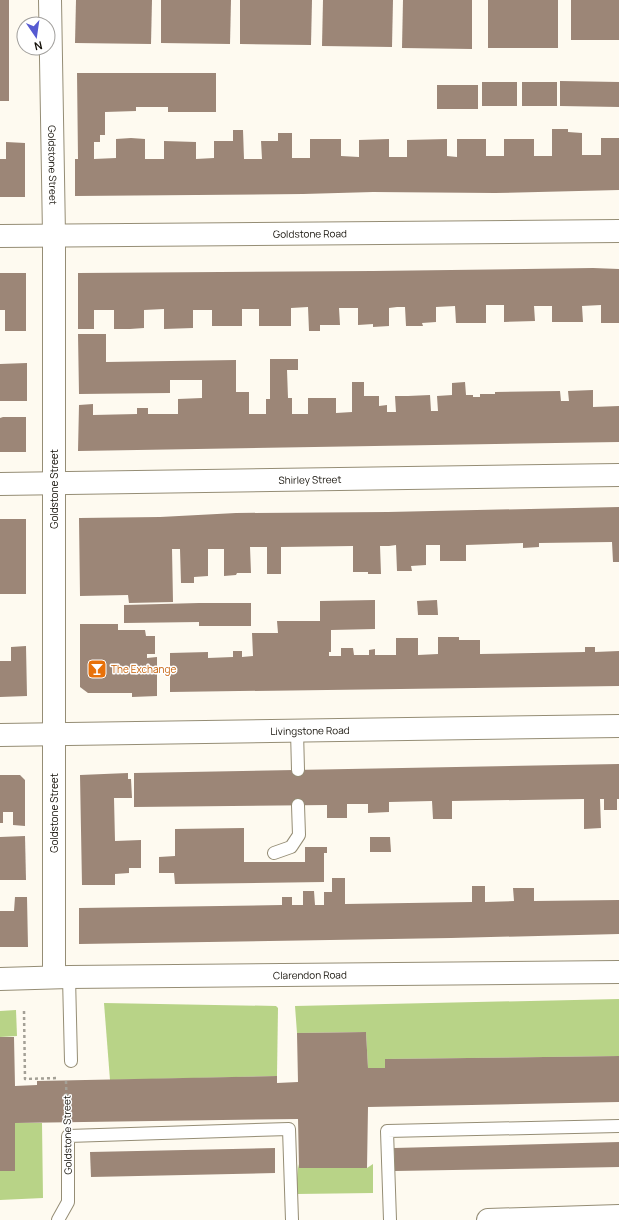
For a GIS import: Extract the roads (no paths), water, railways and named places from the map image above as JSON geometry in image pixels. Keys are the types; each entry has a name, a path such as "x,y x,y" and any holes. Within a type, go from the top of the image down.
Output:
{"street":[{"name":"Goldstone Street","path":"50,0 54,235 54,734 62,977"},
{"name":"Goldstone Road","path":"0,236 619,231"},
{"name":"Shirley Street","path":"0,484 619,475"},
{"name":"Livingstone Road","path":"0,735 619,726"},
{"name":"Clarendon Road","path":"0,979 62,977 619,972"},
{"path":"488,1220 619,1216"}],"lane":[{"path":"297,730 298,770"},
{"path":"274,853 291,847 299,835 298,805"},
{"name":"Goldstone Street","path":"62,977 71,1061"},
{"path":"390,1220 387,1131 619,1126"},
{"name":"Goldstone Street","path":"58,1220 68,1202 68,1136 288,1129 292,1220"}],"place":[{"name":"The Exchange","path":"97,669"}]}
